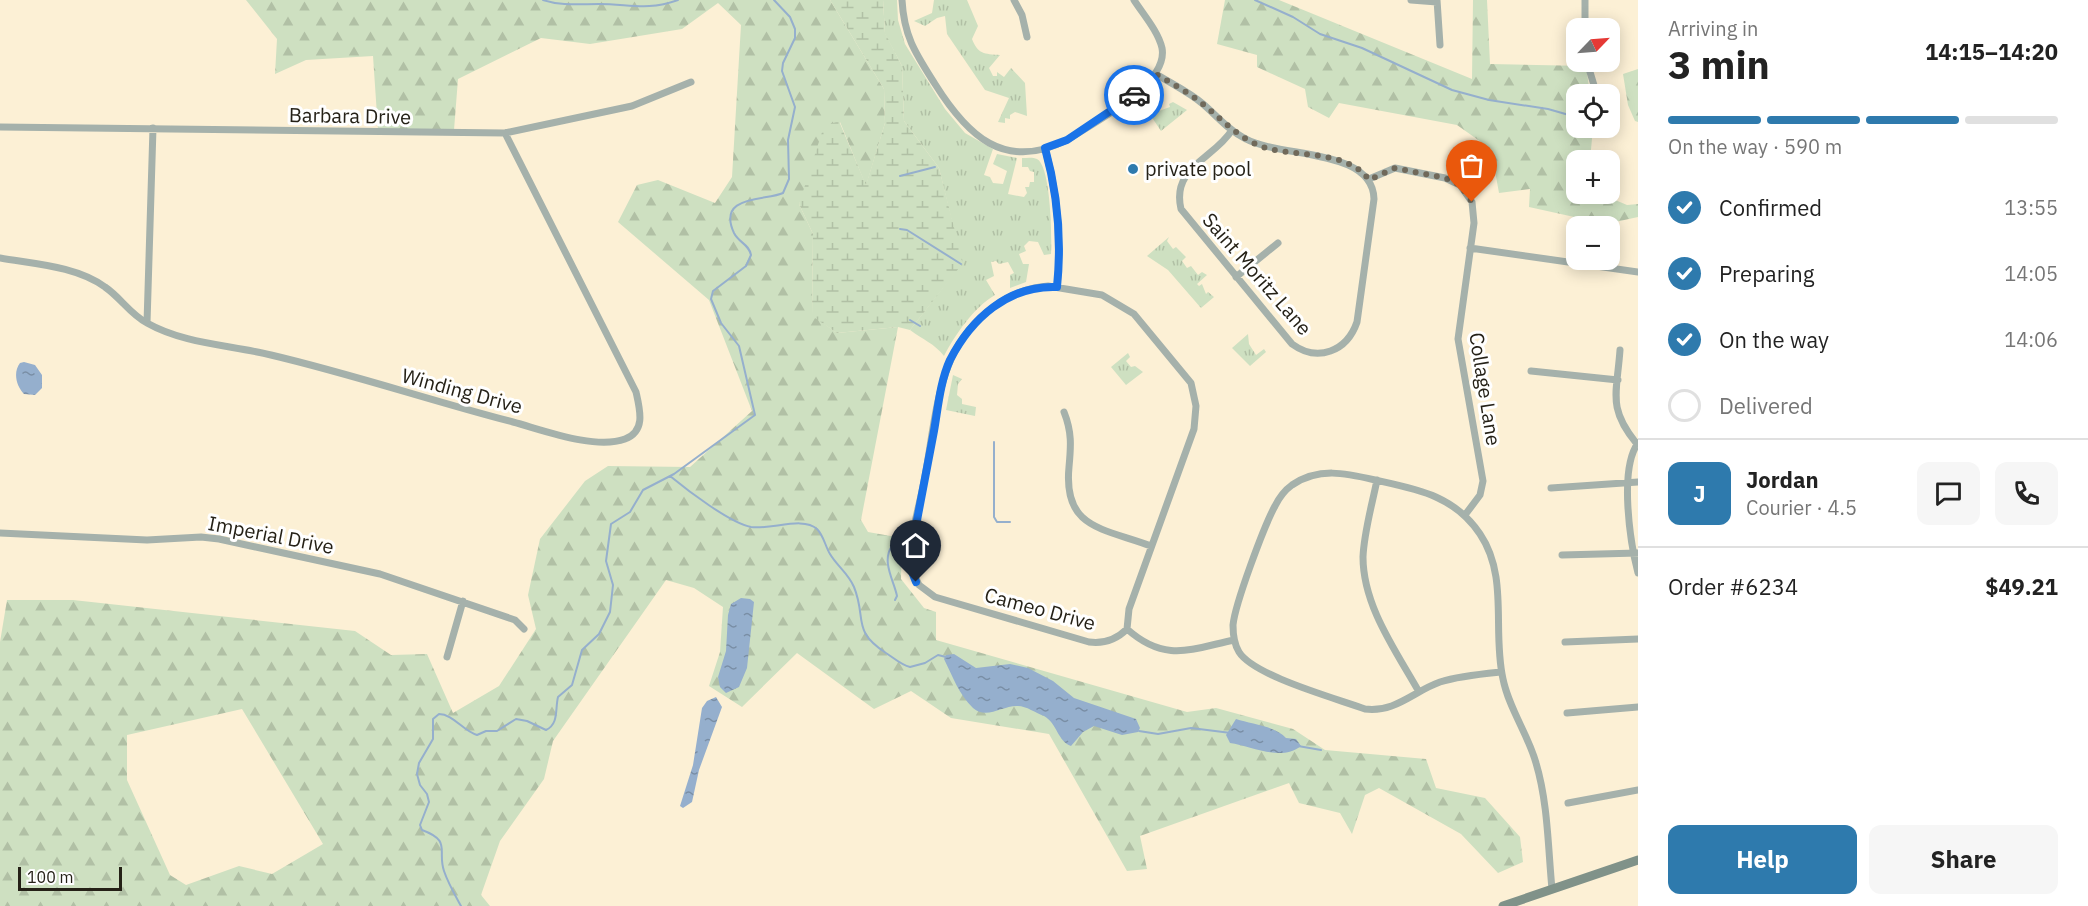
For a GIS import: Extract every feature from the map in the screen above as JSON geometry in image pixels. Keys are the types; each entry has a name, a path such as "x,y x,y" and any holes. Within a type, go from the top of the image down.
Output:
{"main road":[{"path":"1503,906 1638,860"}],"street":[{"path":"902,0 904,23 909,41 951,109 965,127 990,144 1024,151 1045,148 1067,140 1144,87 1156,74 1161,62 1161,45 1134,0"},
{"path":"1014,0 1022,15 1027,37"},
{"path":"1411,0 1437,1 1440,45"},
{"path":"1585,0 1585,18"},
{"path":"1156,74 1188,93 1232,130 1267,148 1346,162 1362,171 1369,180"},
{"name":"Barbara Drive","path":"0,127 505,134 632,106 691,82"},
{"path":"147,323 153,128"},
{"name":"Saint Moritz Lane","path":"1232,130 1222,144 1185,175 1179,197 1183,213 1296,348 1320,354 1342,346 1352,335 1357,322 1374,201 1369,180"},
{"name":"Winding Drive","path":"147,323 178,335 272,355 409,395 590,441 612,442 632,435 638,429 642,417 636,392 505,134"},
{"path":"1045,148 1055,187 1059,217 1057,287"},
{"name":"Collage Lane","path":"1369,180 1395,168 1456,182 1467,192 1473,206 1458,339 1483,481 1480,495 1465,515"},
{"path":"1236,277 1278,243"},
{"path":"1470,248 1638,272"},
{"path":"0,258 48,266 84,276 102,284 117,296 131,313 147,323"},
{"name":"Cameo Drive","path":"1057,287 1102,295 1128,308 1184,371 1192,386 1196,406 1195,424 1151,546 1129,609 1127,629 1110,640 1093,642 942,600 930,595 919,585 910,566 937,411 951,358 980,319 998,303 1029,289 1057,287"},
{"path":"1620,350 1615,404 1623,428 1637,444 1630,455 1629,482 1638,573"},
{"path":"1531,371 1618,380"},
{"path":"1064,412 1072,434 1068,486 1074,509 1091,524 1151,546"},
{"path":"1501,672 1446,681 1389,707 1365,709 1256,669 1242,656 1234,640 1233,626 1269,517 1282,494 1305,478 1326,472 1377,480 1431,493 1465,515 1485,542 1495,568 1501,672 1510,702 1530,744 1539,775 1552,889"},
{"path":"1377,480 1364,547 1366,584 1372,606 1419,692"},
{"path":"1551,488 1638,482"},
{"name":"Imperial Drive","path":"0,533 147,540 183,537 219,539 380,574 515,620 524,629"},
{"path":"1562,555 1636,553"},
{"path":"447,657 463,601"},
{"path":"1127,629 1147,643 1172,652 1187,652 1234,640"},
{"path":"1565,642 1638,639"},
{"path":"1567,713 1638,707"},
{"path":"1568,803 1638,790"}],"green space":[{"path":"246,0 830,0 884,89 885,123 866,186 840,122 799,204 813,234 812,315 837,333 898,327 861,520 868,532 902,538 901,579 924,608 936,612 936,640 1187,712 1216,708 1293,729 1325,750 1426,759 1436,788 1485,798 1520,837 1523,862 1498,873 1461,834 1379,788 1365,795 1352,834 1340,813 1299,803 1289,783 1140,836 1147,869 1127,871 1049,734 951,718 911,691 874,709 797,653 742,707 709,686 720,652 723,607 694,588 666,580 553,741 544,779 500,841 481,895 490,906 0,906 0,642 7,600 73,600 355,631 391,655 427,654 453,713 499,686 536,629 528,595 540,539 585,481 608,466 690,467 752,411 709,300 618,222 637,185 658,180 715,203 732,177 741,25 718,3 682,29 590,44 541,38 458,79 454,130 378,130 373,56 306,60 275,74 277,39","holes":["242,709 323,844 272,874 239,866 186,885 170,875 127,780 127,735"]},
{"path":"830,0 883,0 885,33 902,66 904,121 939,168 963,263 910,330 898,327 837,333 812,316 813,234 799,204 824,126 839,121 866,185 885,123 884,89"},
{"path":"883,0 897,0 898,20 905,44 945,109 965,133 993,149 984,175 990,177 993,183 1003,184 1007,171 993,164 997,154 1017,158 1008,194 1024,197 1027,193 1025,187 1029,187 1030,182 1034,182 1034,172 1028,167 1022,167 1022,158 1034,158 1042,164 1048,188 1051,254 1044,255 1038,242 1029,241 1024,246 1026,251 1019,254 1023,264 1029,264 1026,282 1010,288 1010,275 1014,273 1008,262 999,264 996,261 991,262 994,276 986,280 995,295 966,322 944,356 910,330 962,263 939,168 904,121 902,66 885,34"},
{"path":"934,0 967,0 978,26 972,39 974,44 982,52 1000,55 989,68 993,76 997,76 997,72 1004,77 1011,68 1025,83 1027,116 1015,112 1010,115 1010,119 1005,118 1005,123 998,122 1009,98 985,90 947,34 945,16 925,26 914,21 932,13"},
{"path":"1225,0 1279,0 1472,79 1473,0 1487,0 1490,64 1566,66 1566,72 1587,72 1589,84 1566,84 1566,138 1592,138 1591,150 1566,150 1566,204 1620,204 1620,202 1627,205 1638,204 1638,217 1620,221 1620,216 1570,216 1529,207 1530,189 1499,193 1491,149 1457,125 1339,103 1329,118 1308,107 1305,89 1257,67 1257,55 1217,44"},
{"path":"1638,69 1638,122 1635,121 1628,105 1623,74"},
{"path":"1173,102 1187,110 1161,131 1147,110 1151,108 1153,113 1170,107 1169,104"},
{"path":"1169,237 1167,241 1173,249 1176,247 1186,257 1182,261 1187,268 1191,266 1198,275 1202,272 1207,275 1197,284 1199,286 1202,284 1206,294 1208,292 1214,297 1201,308 1168,270 1147,256"},
{"path":"1248,334 1249,344 1256,355 1264,349 1266,352 1250,366 1232,348"},
{"path":"1128,353 1130,357 1126,361 1131,367 1135,366 1143,372 1126,385 1111,367"},
{"path":"953,375 962,379 958,384 957,395 962,399 962,404 976,407 975,416 946,410"}],"water":[{"path":"24,362 35,365 42,375 42,388 35,395 24,394 17,383 18,367"},
{"path":"741,598 754,602 747,668 739,687 726,693 720,687 718,677 726,651 728,615 731,604"},
{"path":"954,654 976,668 1010,664 1028,668 1053,681 1074,698 1136,719 1140,728 1138,732 1122,735 1094,726 1083,732 1071,746 1063,741 1048,719 1028,708 1012,706 984,713 978,711 973,708 956,685 944,659 946,655"},
{"path":"716,697 722,707 699,770 692,802 683,808 680,806 693,765 702,708 707,701"},
{"path":"1236,719 1270,728 1286,738 1296,739 1301,746 1293,751 1275,753 1230,743 1226,735"}],"waterway":[{"path":"543,0 563,4 638,6 657,5 678,0"},
{"path":"461,906 444,871 440,842 422,830 420,825 429,802 417,774 419,763 433,739 433,719 439,714 444,715 477,735 486,731 497,731 516,719 527,721 546,730 550,727 555,720 558,697 572,685 582,650 599,634 610,612 613,585 606,561 611,524 630,512 643,490 674,474 755,415 739,346 721,323 711,299 713,291 746,266 751,255 748,248 734,233 730,220 732,211 737,205 746,201 783,193 789,179 788,140 795,107 782,71 783,63 795,38 795,29 790,17 774,0"},
{"path":"1255,0 1293,17 1320,34 1362,48 1452,90 1489,100 1548,109 1566,114"},
{"path":"900,176 935,167"},
{"path":"900,229 907,230 961,264"},
{"path":"910,320 920,326"},
{"path":"994,442 994,517 997,522 1010,522"},
{"path":"670,476 709,505 742,524 751,527 795,523 811,525 817,529 830,554 852,582 858,598 864,630 875,645 910,667 925,663 938,655 946,657"},
{"path":"892,546 888,564 897,596 895,600"},
{"path":"1139,731 1158,734 1191,728 1231,733"},
{"path":"1298,746 1321,750"}],"way so far":[{"path":"1134,95 1156,74 1203,104 1246,140 1267,148 1346,162 1362,171 1369,180 1384,171 1395,168 1445,178 1460,185 1472,202"}],"place":[{"name":"private pool","path":"1133,169"}],"route":[{"path":"916,582 910,566 910,557 941,392 951,358 989,309 1018,292 1041,287 1057,287 1059,217 1055,187 1045,148 1067,140 1134,95"}]}
